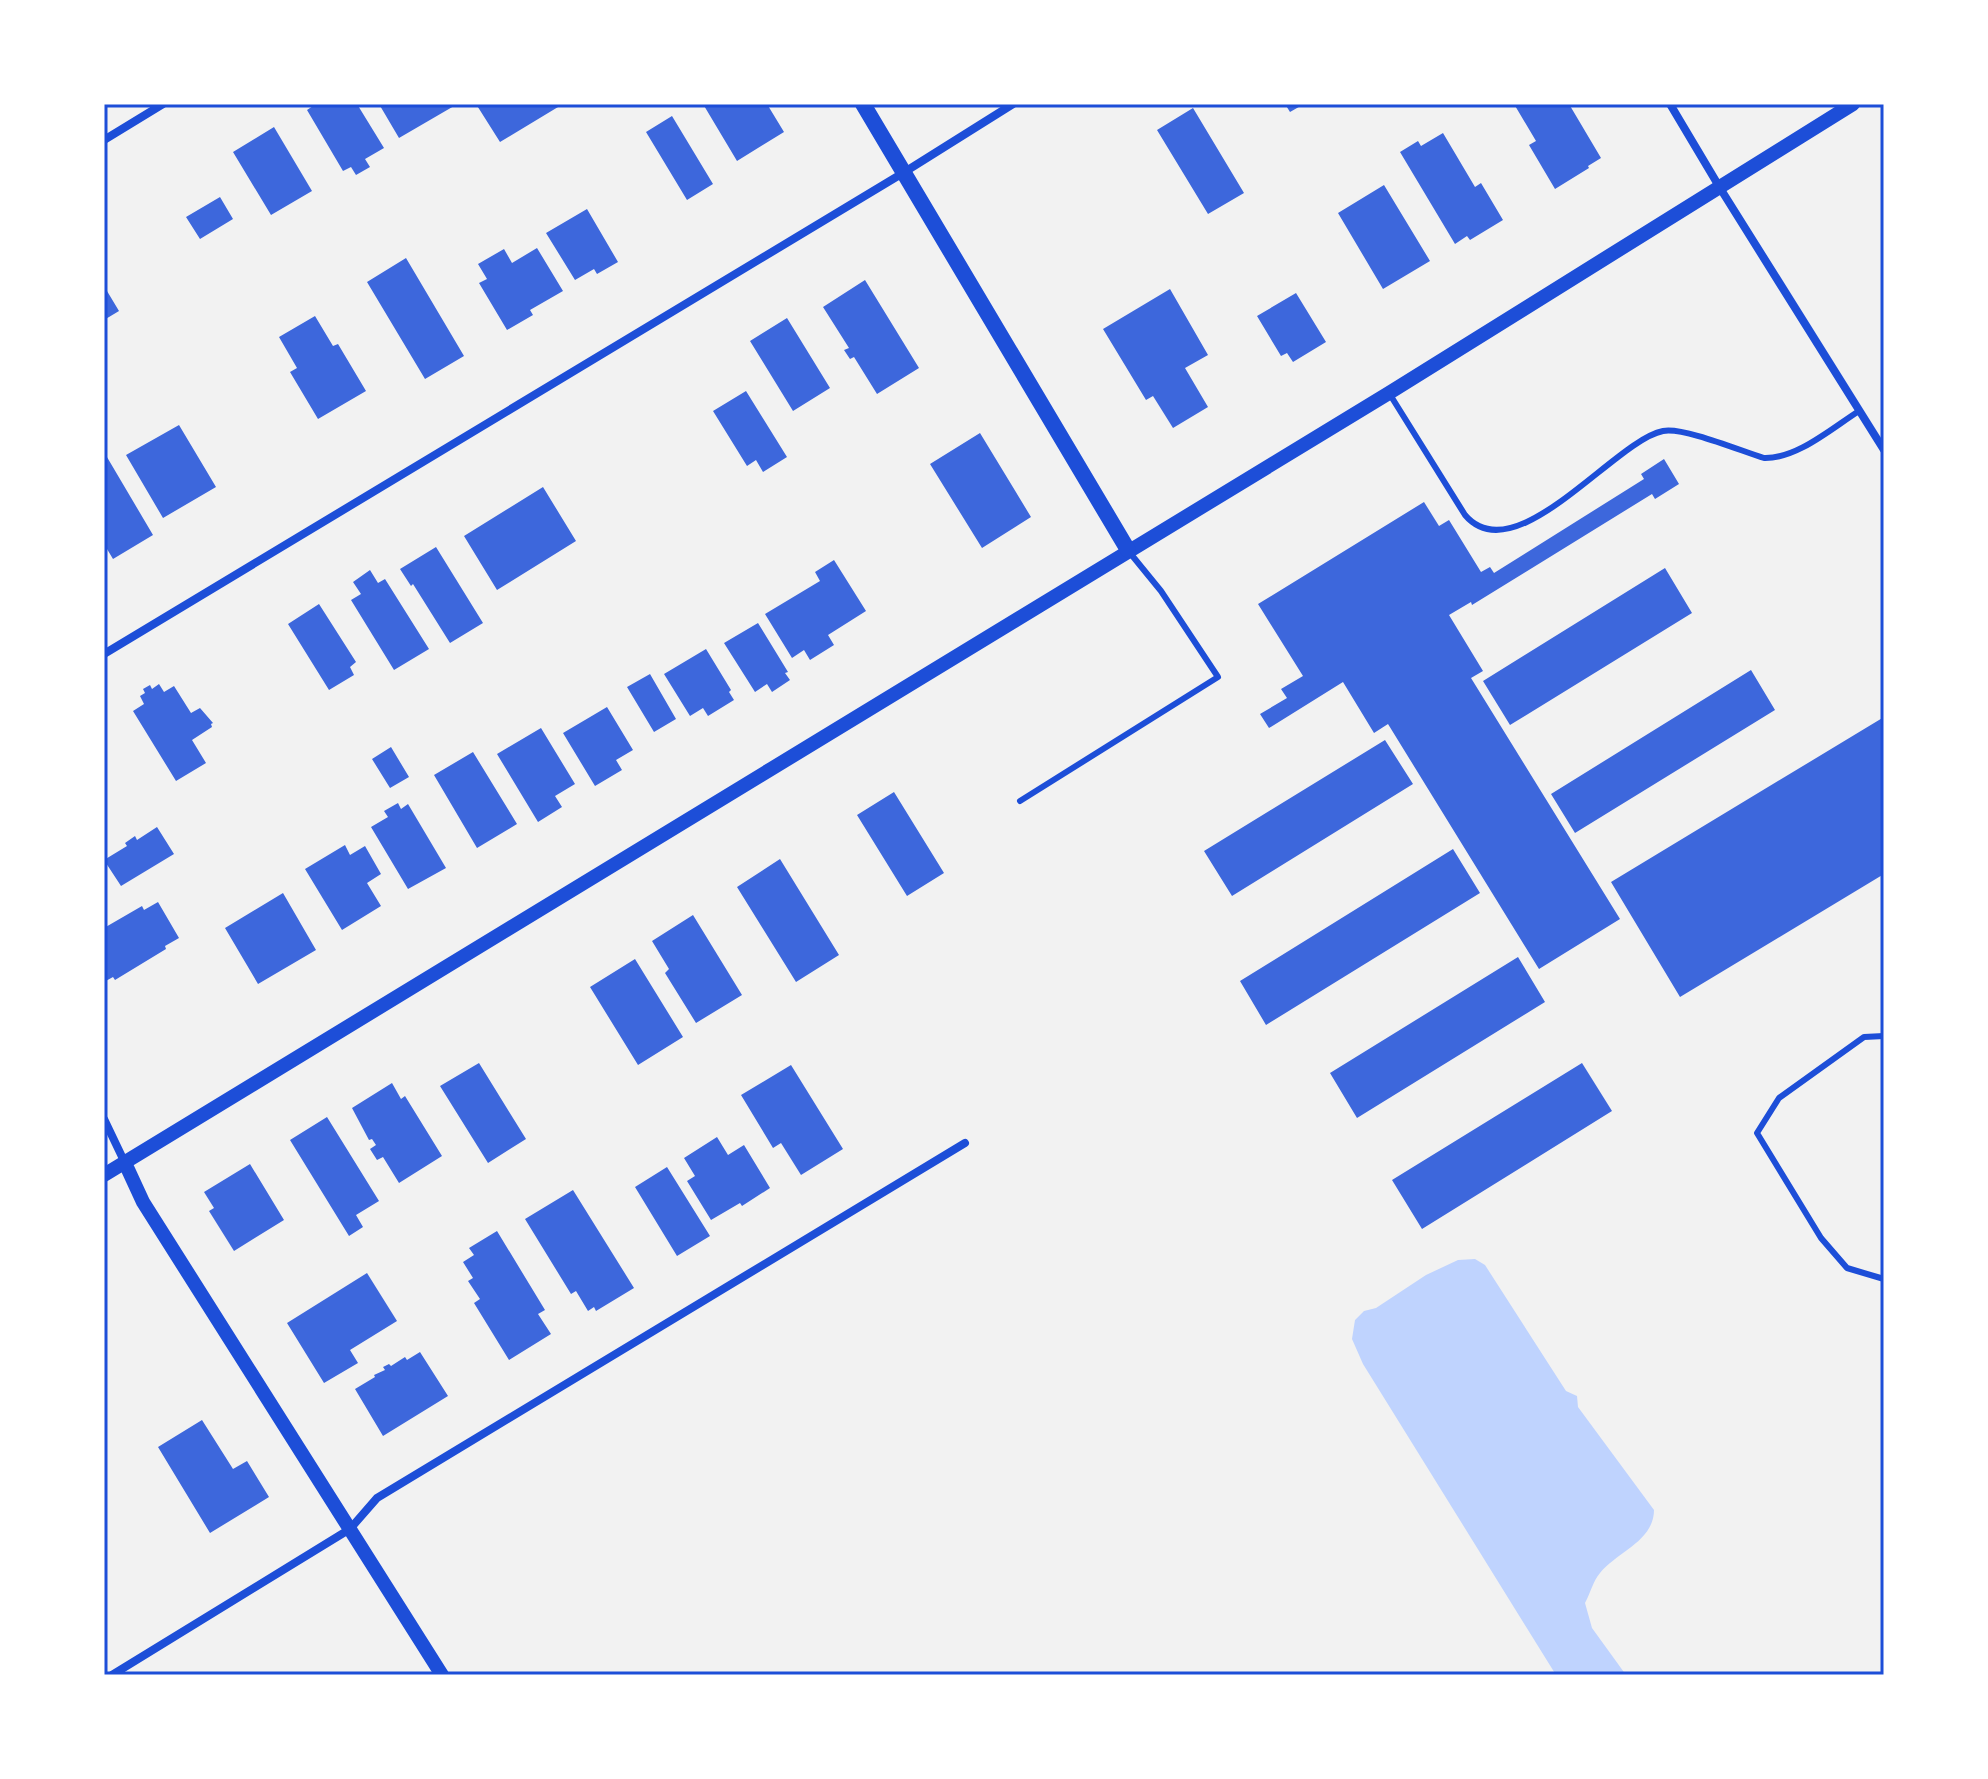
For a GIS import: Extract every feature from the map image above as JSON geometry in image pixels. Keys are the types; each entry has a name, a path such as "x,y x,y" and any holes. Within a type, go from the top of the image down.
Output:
{"main road":[{"path":"863,104 1128,550"}],"street":[{"path":"104,140 163,104"},
{"path":"104,654 1013,104"},
{"path":"1670,104 1884,450"},
{"path":"104,1175 1389,393 1853,104"},
{"path":"104,1119 143,1202 442,1675"},
{"path":"112,1675 350,1529 377,1498 965,1143"}],"lane":[{"path":"1389,393 1465,515 1479,528 1498,532 1547,510 1641,442 1665,430 1773,458 1790,453 1859,411"},
{"path":"1020,801 1218,677 1161,591 1128,550"},
{"path":"1884,1036 1864,1037 1779,1098 1757,1133 1830,1248 1847,1268 1884,1279"}],"water":[{"path":"1475,1259 1485,1265 1566,1391 1577,1396 1578,1407 1654,1510 1648,1530 1600,1573 1585,1603 1592,1628 1626,1675 1556,1675 1363,1364 1352,1339 1355,1320 1364,1311 1376,1308 1426,1275 1458,1260"}],"building":[{"path":"316,104 357,104 384,148 365,159 370,167 356,175 351,167 343,171 307,110"},
{"path":"379,104 453,104 454,106 399,138"},
{"path":"476,104 563,104 500,142"},
{"path":"703,104 767,104 784,132 737,161"},
{"path":"1285,104 1304,104 1290,112"},
{"path":"1514,104 1569,104 1601,158 1555,189 1529,145 1536,141"},
{"path":"1193,108 1244,193 1208,214 1157,130"},
{"path":"672,116 713,184 687,200 646,132"},
{"path":"274,127 312,191 271,215 233,152"},
{"path":"1443,133 1475,187 1481,183 1503,220 1470,240 1467,236 1455,244 1400,152 1418,141 1421,146"},
{"path":"1384,185 1430,261 1383,289 1338,213"},
{"path":"220,197 233,219 200,239 186,217"},
{"path":"587,209 618,262 597,274 594,269 575,280 546,233"},
{"path":"537,248 563,291 530,310 533,315 507,330 479,283 487,279 478,264 504,249 512,263"},
{"path":"406,258 464,356 425,379 367,282"},
{"path":"865,280 919,368 877,394 854,357 850,359 844,350 849,348 823,307"},
{"path":"104,286 119,311 104,320"},
{"path":"1170,289 1208,355 1185,368 1208,407 1173,428 1153,396 1146,400 1103,329"},
{"path":"1296,293 1326,342 1293,362 1287,353 1281,356 1257,316"},
{"path":"315,316 333,346 338,344 366,391 318,419 290,372 297,368 279,337"},
{"path":"787,318 830,388 793,411 750,341"},
{"path":"746,391 787,457 763,472 756,460 747,466 713,411"},
{"path":"179,425 216,487 163,518 126,455"},
{"path":"980,433 1031,517 982,548 930,464"},
{"path":"104,452 153,535 113,559 104,544"},
{"path":"1664,459 1679,484 1655,499 1652,494 1472,605 1471,602 1449,615 1483,671 1471,678 1620,919 1539,969 1388,724 1374,733 1343,682 1269,728 1260,714 1287,698 1281,689 1303,676 1258,604 1424,502 1439,526 1449,520 1481,572 1490,567 1494,573 1644,479 1641,474"},
{"path":"543,487 576,541 497,590 464,536"},
{"path":"436,547 483,623 450,643 400,569"},
{"path":"834,560 866,611 828,635 834,645 810,660 804,650 792,658 765,614 820,581 815,572"},
{"path":"1665,568 1692,613 1510,725 1483,681"},
{"path":"370,570 378,583 385,579 429,649 394,670 351,600 361,594 353,582"},
{"path":"319,604 356,662 350,667 354,675 329,690 288,624"},
{"path":"758,623 790,680 772,692 767,684 755,692 724,643"},
{"path":"706,649 734,700 708,716 703,708 690,716 664,674"},
{"path":"1751,670 1775,710 1575,833 1551,794"},
{"path":"650,674 676,719 654,732 627,687"},
{"path":"159,684 164,692 174,686 191,713 200,708 213,723 212,727 192,740 206,763 176,781 133,711 144,704 140,696 145,693 143,689 150,685 152,689"},
{"path":"607,707 633,750 616,760 622,770 595,786 563,733"},
{"path":"1884,717 1884,874 1680,997 1611,882"},
{"path":"541,728 575,784 555,796 562,807 538,822 497,754"},
{"path":"1385,740 1413,784 1232,896 1204,851"},
{"path":"391,747 409,777 390,788 372,759"},
{"path":"473,752 517,824 477,848 434,775"},
{"path":"894,792 944,873 907,896 857,815"},
{"path":"398,803 401,809 408,804 446,868 408,889 371,827 388,817 384,811"},
{"path":"157,827 174,854 121,886 104,860 127,846 125,843 135,836 137,840"},
{"path":"345,845 350,855 365,846 381,874 367,883 381,906 342,930 305,869"},
{"path":"1453,849 1480,893 1266,1025 1240,981"},
{"path":"780,859 839,955 796,982 737,887"},
{"path":"283,893 316,950 258,984 225,928"},
{"path":"158,902 179,938 115,980 113,977 104,982 104,928 142,906 144,910"},
{"path":"693,915 742,995 696,1023 665,973 669,969 652,941"},
{"path":"1518,957 1545,1002 1357,1118 1330,1073"},
{"path":"635,959 683,1037 638,1065 590,987"},
{"path":"479,1063 526,1139 488,1163 440,1086"},
{"path":"1582,1063 1612,1111 1422,1229 1392,1180"},
{"path":"791,1065 843,1149 801,1175 781,1143 773,1148 741,1095"},
{"path":"392,1083 401,1099 405,1096 442,1156 399,1183 383,1157 377,1160 370,1149 376,1145 372,1139 369,1140 352,1108"},
{"path":"327,1117 379,1201 356,1215 363,1227 349,1236 290,1140"},
{"path":"717,1137 728,1155 744,1145 770,1188 742,1206 740,1203 711,1220 687,1181 695,1176 684,1158"},
{"path":"250,1164 284,1220 234,1251 209,1211 214,1208 204,1192"},
{"path":"667,1167 710,1236 677,1256 635,1187"},
{"path":"573,1190 634,1288 596,1311 594,1307 588,1311 576,1291 571,1294 525,1219"},
{"path":"497,1231 545,1310 538,1314 551,1334 509,1360 474,1303 480,1299 468,1281 473,1278 463,1262 474,1255 469,1248"},
{"path":"367,1273 397,1321 350,1350 358,1363 324,1383 287,1323"},
{"path":"420,1352 448,1396 383,1436 355,1389 385,1370 383,1367 391,1366 405,1357 407,1360"},
{"path":"202,1420 233,1469 247,1461 269,1497 210,1533 158,1447"}]}
